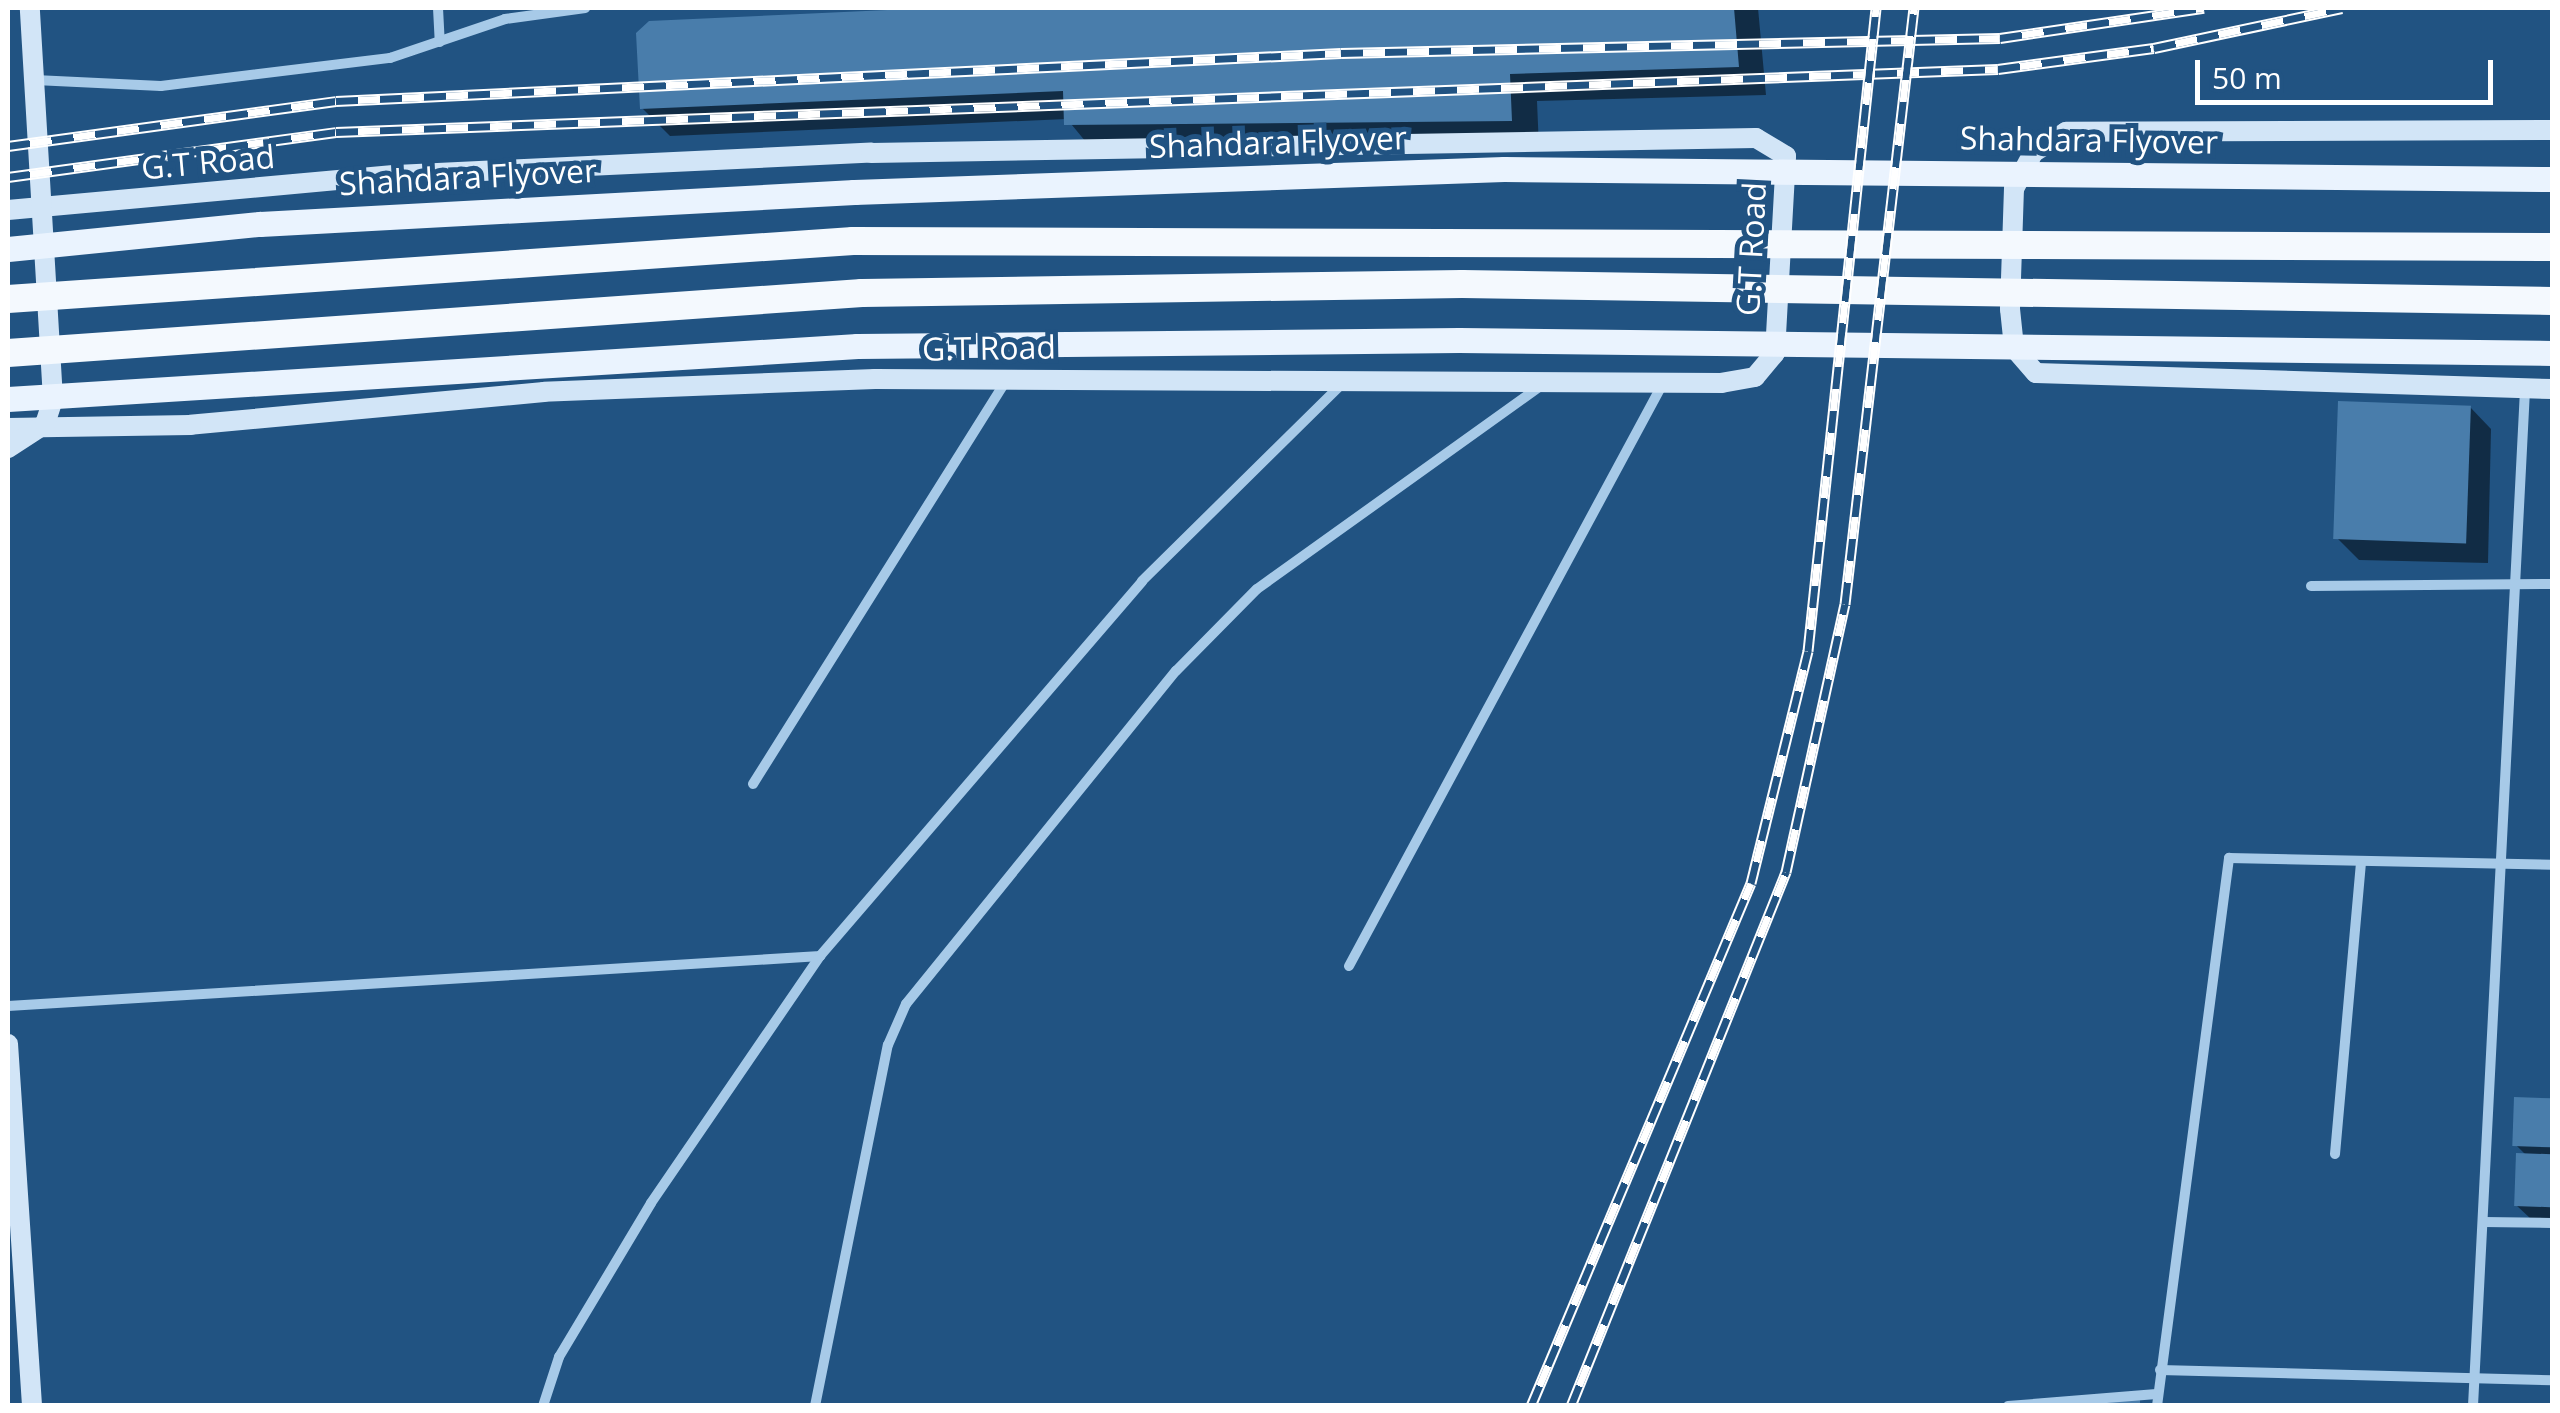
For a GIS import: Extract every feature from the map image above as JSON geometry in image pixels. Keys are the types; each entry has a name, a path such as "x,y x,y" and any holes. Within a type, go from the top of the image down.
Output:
{"highway":[{"path":"8,299 853,241 2552,247"},
{"path":"8,353 862,293 1462,284 2552,301"}],"main road":[{"path":"8,448 45,424 53,399 30,8"},
{"path":"2552,130 2066,132 2033,153 2014,188 2014,348 2036,373 2552,388"},
{"name":"G.T Road","path":"8,210 396,174 871,153 1775,142 1786,156 1775,353 1756,376 1660,389 1008,378 544,392 191,425 45,424 8,428"},
{"name":"Shahdara Flyover","path":"8,249 260,224 854,192 1504,169 2552,179"},
{"path":"8,399 857,346 1498,340 2552,353"},
{"path":"8,1044 32,1406"}],"street":[{"path":"438,8 440,42"},
{"path":"34,80 161,86 390,58 505,19 585,8"},
{"path":"753,784 1008,378"},
{"path":"543,1406 559,1358 651,1203 820,956 1142,581 1344,382"},
{"path":"814,1406 888,1046 906,1004 1176,671 1258,589 1539,387"},
{"path":"1349,966 1660,389"},
{"path":"2473,1406 2522,584 2525,390"},
{"path":"2311,586 2552,584"},
{"path":"2014,1405 2157,1400 2229,858 2552,865"},
{"path":"2335,1154 2361,862"},
{"path":"8,1006 820,956"},
{"path":"2484,1222 2552,1223"},
{"path":"2160,1370 2552,1380"}],"building":[{"path":"931,8 1734,8 1739,67 1510,74 1512,121 1064,125 1063,91 640,109 636,33 649,21"},
{"path":"2338,401 2471,406 2466,544 2333,539"},
{"path":"2514,1097 2552,1098 2550,1147 2512,1146"},
{"path":"2516,1153 2552,1154 2550,1207 2514,1206"},
{"path":"2140,1399 2140,1406 2075,1406"}],"railway":[{"path":"1531,1406 1751,883 1808,651 1876,8"},
{"path":"1571,1406 1786,872 1845,604 1914,8"},
{"path":"8,146 336,101 1341,53 2000,38 2204,8"},
{"path":"8,177 336,132 1998,69 2154,48 2342,8"}]}
